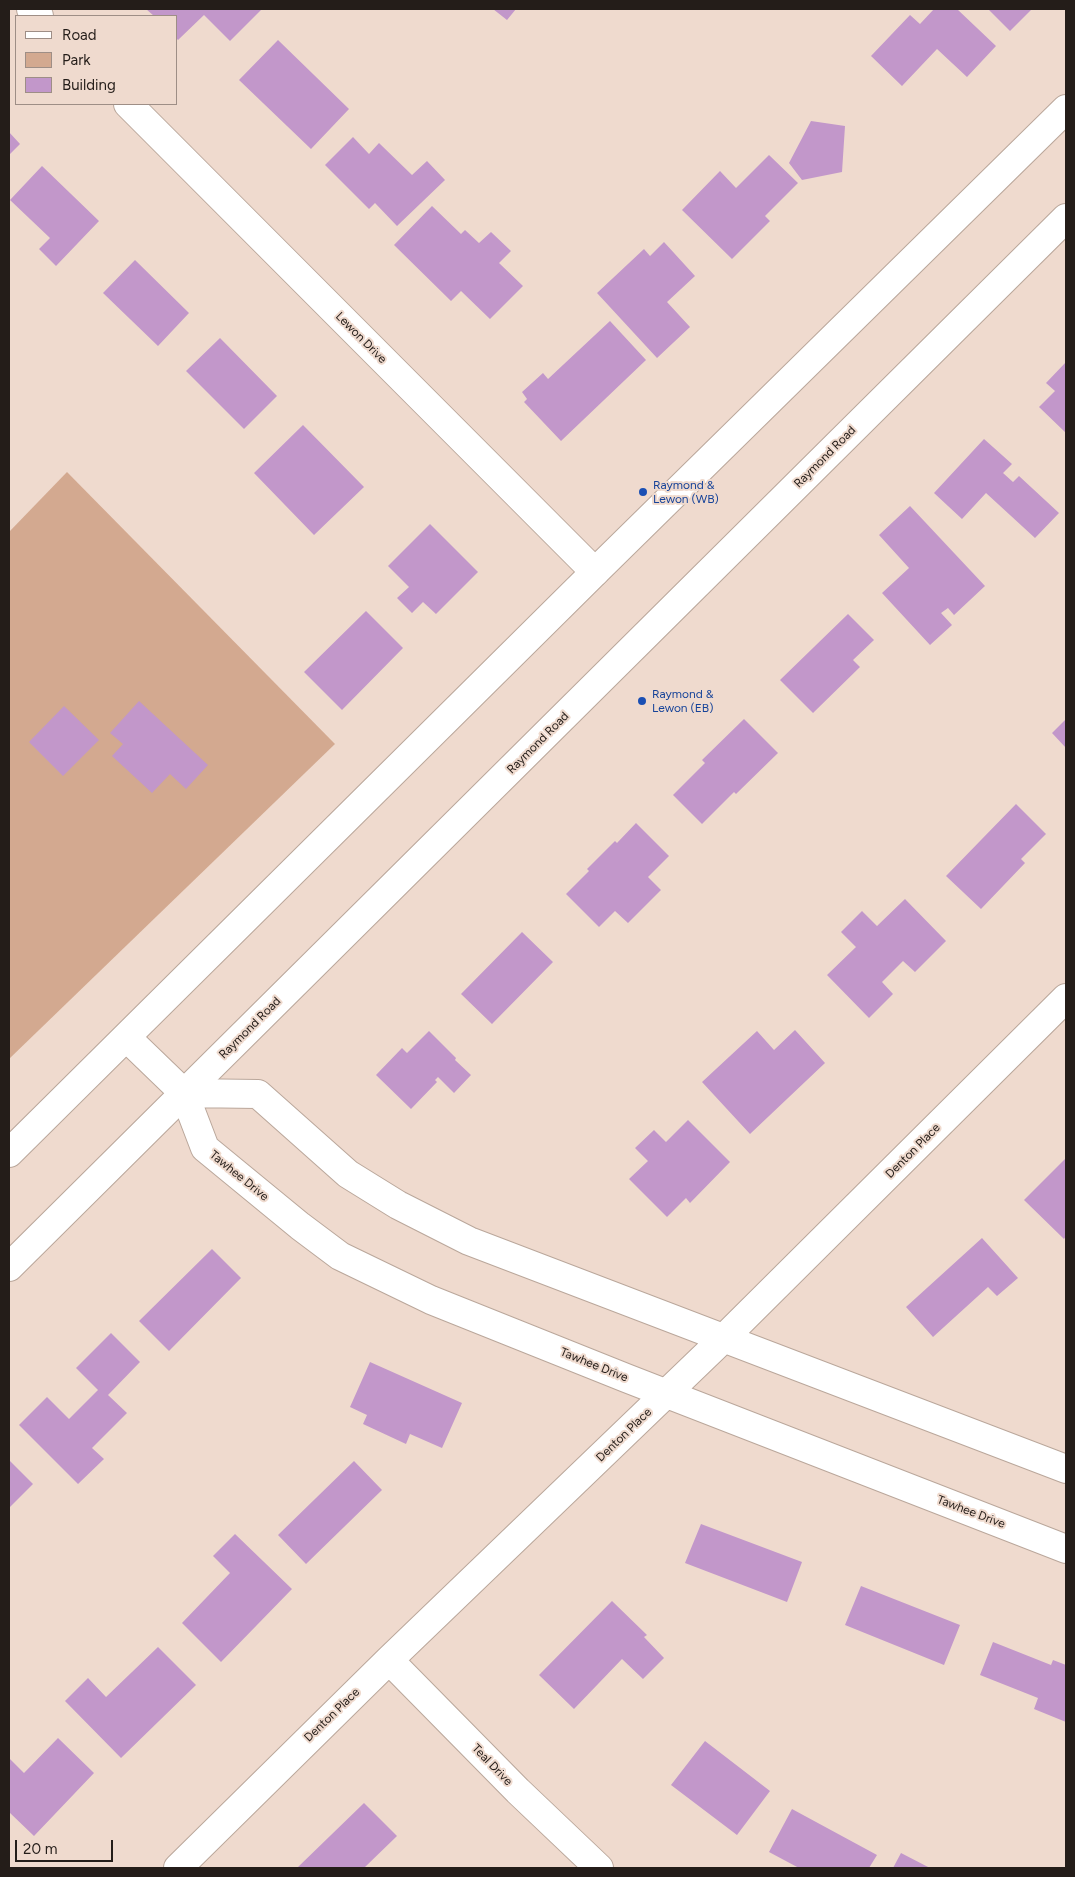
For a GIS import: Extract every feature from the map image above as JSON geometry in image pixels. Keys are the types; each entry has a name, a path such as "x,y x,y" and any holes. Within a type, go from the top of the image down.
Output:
{"street":[{"name":"Lewon Drive","path":"129,105 595,572"},
{"path":"9,1153 595,572 1066,109"},
{"name":"Raymond Road","path":"9,1267 1066,218"},
{"name":"Denton Place","path":"178,1868 389,1660 725,1338 1066,998"},
{"name":"Tawhee Drive","path":"126,1038 184,1093 205,1148 300,1226 340,1256 431,1300 1066,1549"},
{"path":"184,1093 258,1094 348,1174 398,1205 469,1241 1066,1469"},
{"name":"Teal Drive","path":"389,1660 518,1791 599,1868"}],"green space":[{"path":"67,472 335,744 9,1059 9,532"}],"building":[{"path":"146,9 262,9 230,41 204,15 178,40 178,15 153,15"},
{"path":"493,9 516,9 507,20"},
{"path":"934,9 957,9 996,46 967,77 937,49 902,86 871,56 910,15 920,24"},
{"path":"988,9 1032,9 1010,31"},
{"path":"278,40 349,109 311,149 239,80"},
{"path":"811,121 845,126 842,172 802,180 789,163"},
{"path":"9,132 20,144 9,155"},
{"path":"353,137 369,154 379,143 412,175 427,161 445,180 397,226 375,203 369,209 325,165"},
{"path":"769,155 798,183 765,216 770,221 732,259 682,210 720,171 736,188"},
{"path":"42,166 99,221 56,266 39,249 50,238 10,200"},
{"path":"432,206 461,234 465,230 479,243 491,232 511,251 499,263 523,286 490,319 461,291 451,301 394,245"},
{"path":"664,242 695,276 667,302 690,327 657,358 597,293 644,249 650,256"},
{"path":"135,260 189,313 158,346 103,293"},
{"path":"610,321 646,360 561,441 524,402 527,399 522,392 543,373 548,379"},
{"path":"220,338 277,396 244,429 186,371"},
{"path":"1066,362 1066,433 1039,407 1055,391 1046,383"},
{"path":"303,425 364,487 314,535 254,473"},
{"path":"984,439 1012,464 1003,473 1013,482 1019,476 1059,513 1035,538 986,493 962,519 934,493"},
{"path":"910,506 985,586 954,615 948,608 941,613 952,625 930,645 882,593 909,568 879,535"},
{"path":"430,524 478,572 436,614 423,602 412,613 397,598 409,587 388,566"},
{"path":"366,611 403,648 342,710 304,672"},
{"path":"848,614 874,640 853,660 860,667 813,713 780,680"},
{"path":"139,701 208,765 186,789 170,774 152,793 112,756 123,744 110,733"},
{"path":"64,706 99,740 63,776 29,742"},
{"path":"744,719 778,753 736,794 734,792 702,824 673,795 705,763 702,760"},
{"path":"1066,719 1066,748 1052,733"},
{"path":"1016,804 1046,834 1021,859 1025,863 981,909 946,876"},
{"path":"636,823 669,856 648,877 661,890 628,923 615,911 599,927 566,894 589,871 587,869 615,841 617,843"},
{"path":"905,899 946,941 915,972 903,961 882,982 893,994 869,1018 827,975 856,947 841,932 862,911 877,926"},
{"path":"522,932 553,962 492,1024 461,994"},
{"path":"795,1030 825,1063 750,1134 702,1082 757,1031 774,1050"},
{"path":"429,1031 471,1075 454,1093 438,1077 435,1080 437,1082 411,1109 376,1075 402,1048 407,1053"},
{"path":"688,1120 730,1162 690,1203 686,1198 667,1217 629,1179 648,1161 635,1148 654,1130 666,1142"},
{"path":"1066,1158 1066,1236 1064,1239 1024,1200"},
{"path":"982,1238 1018,1278 997,1296 988,1287 933,1337 906,1307"},
{"path":"212,1249 241,1278 169,1351 139,1321"},
{"path":"111,1333 140,1362 108,1395 127,1413 92,1448 104,1459 78,1484 19,1425 47,1397 69,1419 98,1390 76,1368"},
{"path":"370,1362 462,1403 442,1448 410,1434 406,1444 363,1424 367,1415 350,1407"},
{"path":"9,1460 33,1484 9,1508"},
{"path":"354,1461 382,1490 306,1564 278,1535"},
{"path":"701,1524 802,1562 787,1602 685,1563"},
{"path":"235,1534 292,1589 221,1662 182,1623 230,1573 213,1556"},
{"path":"861,1586 960,1625 944,1665 845,1625"},
{"path":"612,1601 647,1635 644,1637 664,1658 643,1679 622,1659 574,1709 539,1675"},
{"path":"993,1642 1051,1665 1053,1660 1066,1665 1066,1722 1034,1709 1038,1698 980,1675"},
{"path":"158,1647 196,1685 121,1758 65,1701 88,1678 106,1697"},
{"path":"58,1738 94,1773 34,1836 9,1812 9,1758 24,1773"},
{"path":"705,1741 770,1791 737,1835 671,1785"},
{"path":"364,1803 397,1836 364,1868 297,1868"},
{"path":"792,1809 877,1855 869,1868 799,1868 769,1852"},
{"path":"901,1853 930,1868 893,1868"}],"place":[{"name":"Raymond & Lewon (WB)","path":"643,492"},
{"name":"Raymond & Lewon (EB)","path":"642,701"}]}
